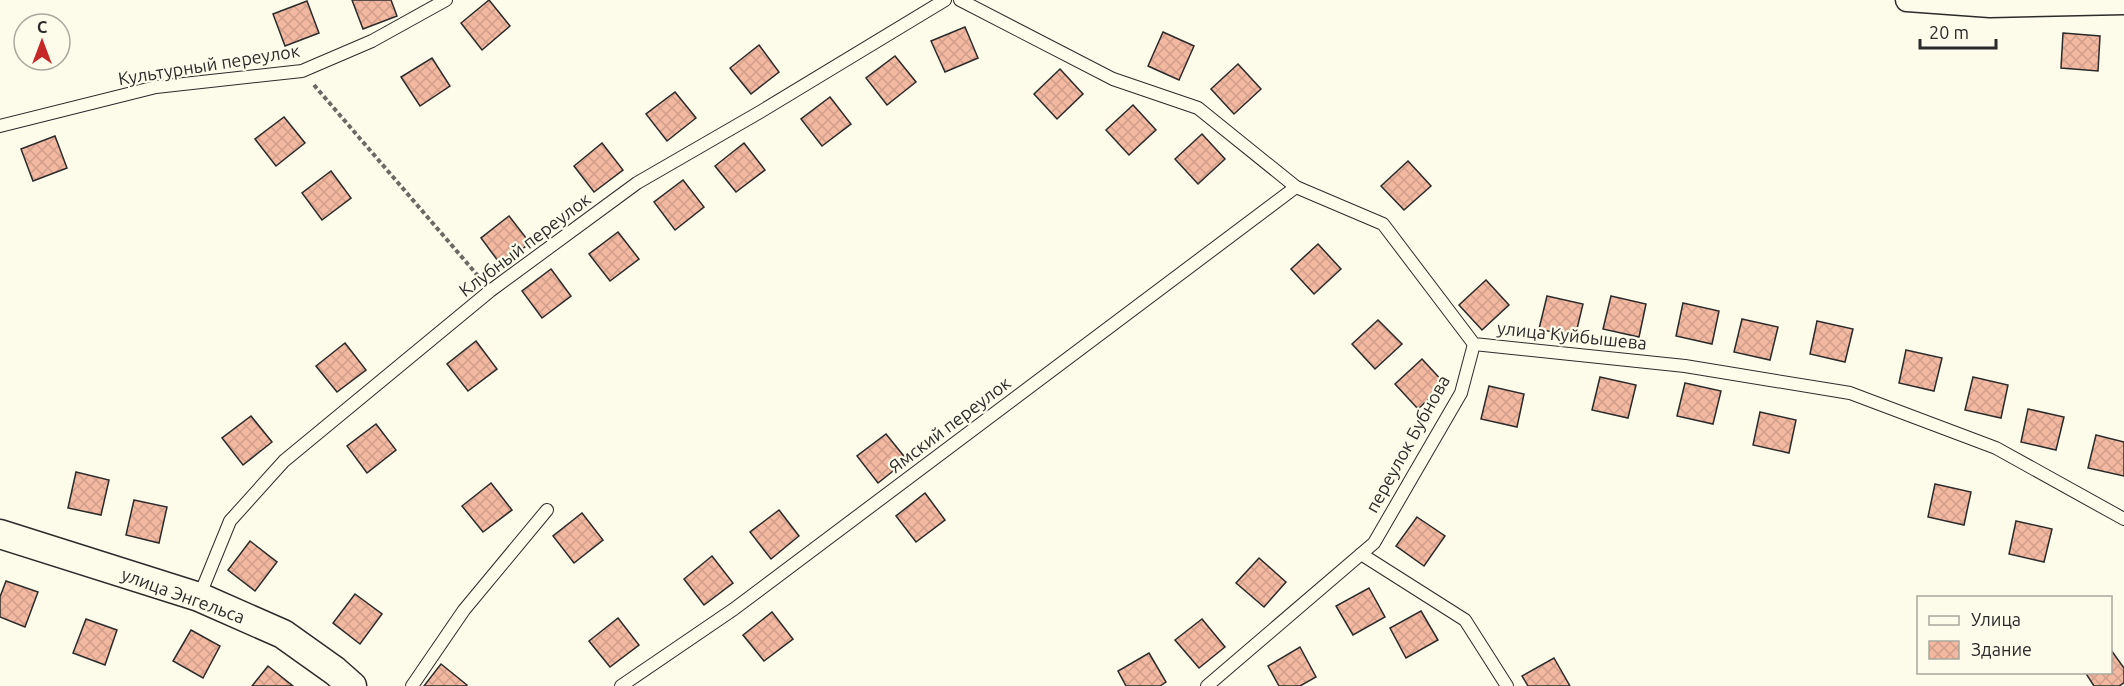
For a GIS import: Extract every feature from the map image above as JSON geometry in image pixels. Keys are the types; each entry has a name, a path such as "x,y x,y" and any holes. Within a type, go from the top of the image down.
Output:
{"street":[{"path":"1907,0 1990,6 2124,3"},
{"name":"улица Энгельса","path":"0,534 199,597 283,634 352,686"}],"lane":[{"name":"Культурный переулок","path":"0,126 156,87 302,71 372,41 446,0"},
{"name":"Клубный переулок","path":"199,597 230,521 284,462 490,291 637,183 945,0"},
{"name":"улица Куйбышева","path":"960,0 1113,79 1198,108 1296,187 1383,224 1474,344 1685,366 1850,393 1996,448 2124,519"},
{"name":"Ямский переулок","path":"621,686 749,598 1296,187"},
{"name":"переулок Бубнова","path":"1207,686 1374,543 1461,393 1474,344"},
{"path":"412,686 464,610 547,510"},
{"path":"1361,554 1465,620 1507,686"}],"path":[{"path":"302,71 490,291"}],"building":[{"path":"352,0 391,0 397,16 363,29"},
{"path":"489,0 510,26 482,50 461,23"},
{"path":"307,1 319,33 285,46 273,14"},
{"path":"965,27 978,58 945,72 931,41"},
{"path":"1163,32 1194,46 1179,80 1148,66"},
{"path":"2063,33 2100,36 2098,71 2061,68"},
{"path":"759,45 779,72 751,94 730,68"},
{"path":"895,56 916,82 887,105 866,78"},
{"path":"432,58 450,86 420,106 401,77"},
{"path":"1238,64 1261,89 1234,114 1211,89"},
{"path":"1060,69 1083,94 1057,119 1034,94"},
{"path":"675,92 696,118 667,141 646,114"},
{"path":"830,97 851,124 822,146 801,119"},
{"path":"1133,105 1156,130 1129,155 1106,130"},
{"path":"284,117 305,143 276,166 255,139"},
{"path":"1202,134 1225,159 1198,184 1175,159"},
{"path":"55,136 67,168 33,181 21,149"},
{"path":"602,143 623,170 594,192 574,166"},
{"path":"744,143 765,170 736,192 715,166"},
{"path":"1408,161 1431,186 1404,210 1381,186"},
{"path":"331,171 351,198 322,220 302,193"},
{"path":"683,180 704,207 675,230 654,202"},
{"path":"509,216 530,243 501,265 481,238"},
{"path":"618,232 639,259 610,281 589,254"},
{"path":"1318,244 1341,269 1314,294 1291,269"},
{"path":"551,269 571,296 542,318 522,291"},
{"path":"1486,280 1509,305 1482,330 1459,305"},
{"path":"1547,296 1583,304 1575,337 1539,329"},
{"path":"1611,296 1646,304 1639,337 1603,329"},
{"path":"1683,303 1719,311 1712,344 1676,336"},
{"path":"1742,319 1778,327 1770,360 1734,352"},
{"path":"1378,320 1402,344 1375,369 1352,344"},
{"path":"1817,321 1853,329 1845,362 1810,354"},
{"path":"476,341 497,369 468,391 447,364"},
{"path":"345,343 366,370 337,392 316,366"},
{"path":"1906,350 1942,358 1934,391 1899,383"},
{"path":"1422,359 1445,384 1418,409 1395,384"},
{"path":"1600,377 1636,385 1628,418 1592,410"},
{"path":"1973,377 2008,385 2001,418 1965,410"},
{"path":"1685,383 1721,391 1713,424 1677,416"},
{"path":"1489,386 1524,394 1517,427 1481,419"},
{"path":"2028,409 2064,417 2056,450 2021,442"},
{"path":"1760,412 1796,420 1789,453 1753,445"},
{"path":"251,416 272,442 243,465 222,438"},
{"path":"376,424 396,450 367,473 347,446"},
{"path":"886,434 907,460 878,483 857,456"},
{"path":"2096,435 2124,442 2124,476 2088,468"},
{"path":"76,472 109,480 101,515 68,508"},
{"path":"491,483 512,510 483,532 462,506"},
{"path":"1935,484 1971,492 1964,525 1928,517"},
{"path":"925,493 945,520 916,542 896,516"},
{"path":"134,500 167,507 159,543 126,535"},
{"path":"779,510 799,536 771,559 750,532"},
{"path":"582,513 603,540 574,563 553,536"},
{"path":"1417,517 1445,536 1424,566 1396,546"},
{"path":"2016,521 2052,529 2044,562 2009,554"},
{"path":"250,541 277,562 255,591 228,570"},
{"path":"712,556 733,583 704,605 684,579"},
{"path":"1259,558 1286,582 1264,607 1236,583"},
{"path":"6,581 38,592 25,627 0,617 0,597"},
{"path":"1369,588 1385,617 1353,635 1336,606"},
{"path":"355,594 382,614 360,644 333,623"},
{"path":"1421,611 1438,640 1406,658 1390,628"},
{"path":"772,612 793,639 764,661 743,635"},
{"path":"618,618 639,645 610,667 589,641"},
{"path":"86,619 117,630 105,665 73,653"},
{"path":"1202,619 1225,647 1199,668 1175,640"},
{"path":"191,630 220,646 203,678 173,661"},
{"path":"1300,647 1316,677 1300,686 1279,686 1268,666"},
{"path":"2112,651 2124,668 2124,683 2119,686 2094,686 2086,674 2112,674"},
{"path":"1149,653 1166,682 1160,686 1126,686 1118,671"},
{"path":"1554,658 1570,686 1528,686 1522,676"},
{"path":"441,664 467,685 424,686"},
{"path":"268,666 293,686 252,686"}]}
